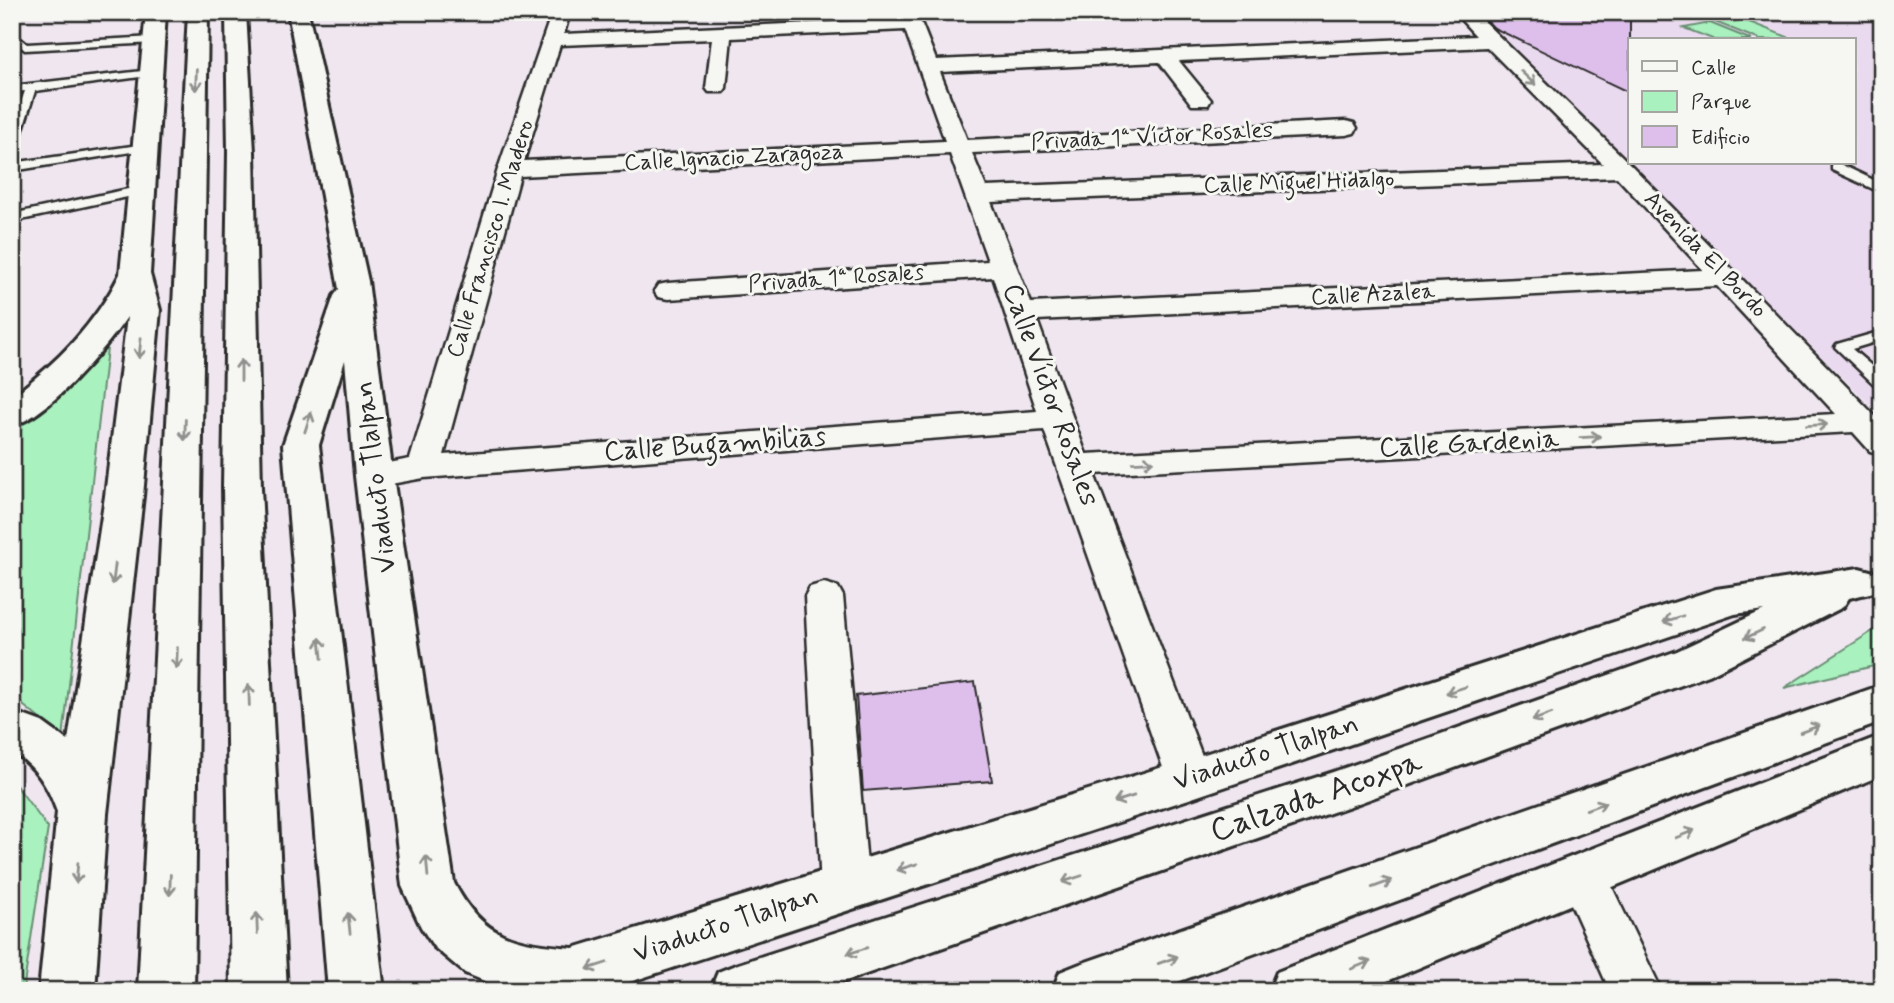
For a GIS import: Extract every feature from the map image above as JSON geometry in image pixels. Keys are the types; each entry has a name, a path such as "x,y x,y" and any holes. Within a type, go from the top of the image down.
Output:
{"main road":[{"path":"166,991 198,12"},
{"path":"236,12 241,152 242,488 259,991"},
{"name":"Viaducto Tlalpan","path":"298,12 353,281 374,476 428,886 454,933 476,951 505,964 538,972 573,974 1189,779 1731,600 1870,578"},
{"path":"67,991 82,814 124,496 144,310 135,274 154,41"},
{"path":"12,415 49,386 95,340 116,313 135,274"},
{"path":"353,281 301,445 356,991"},
{"name":"Calzada Acoxpa","path":"738,991 1339,790 1693,663 1870,578"},
{"path":"1080,991 1882,703"},
{"path":"12,729 41,744 61,764 74,787 82,814"},
{"path":"1297,991 1882,754"}],"street":[{"name":"Calle Francisco I. Madero","path":"424,467 510,169 561,12"},
{"name":"Avenida El Bordo","path":"1463,12 1489,41 1623,170 1872,433"},
{"path":"551,40 722,33 910,18"},
{"name":"Calle Víctor Rosales","path":"910,18 1004,268 1056,419 1189,779"},
{"path":"716,88 722,33"},
{"path":"928,65 1489,41"},
{"path":"1164,55 1200,100"},
{"name":"Privada 1ª Víctor Rosales","path":"958,147 1346,128"},
{"name":"Calle Ignacio Zaragoza","path":"510,169 958,147"},
{"name":"Calle Miguel Hidalgo","path":"975,195 1623,170"},
{"name":"Privada 1ª Rosales","path":"668,291 1004,268"},
{"name":"Calle Azalea","path":"1020,312 1726,277"},
{"name":"Calle Bugambilias","path":"374,476 424,467 1056,419"},
{"name":"Calle Gardenia","path":"1075,465 1872,433"},
{"path":"824,596 845,887"},
{"path":"1581,876 1636,991"}],"lane":[{"path":"12,35 26,47 154,41"},
{"path":"12,89 31,88 154,41"},
{"path":"12,145 31,88"},
{"path":"12,167 146,147"},
{"path":"1836,167 1882,189"},
{"path":"12,218 142,190"},
{"path":"1882,335 1842,347 1882,384"}],"shaded area":[{"path":"1497,12 1882,12 1882,416 1476,15"}],"green space":[{"path":"1739,18 1790,38 1755,38 1715,22"},
{"path":"1710,23 1747,38 1710,38 1684,28"},
{"path":"109,331 63,738 12,696 12,430 58,396"},
{"path":"1882,625 1882,664 1784,688"},
{"path":"12,780 48,828 23,991 12,991"}],"building":[{"path":"1478,12 1630,12 1628,92 1494,28"},
{"path":"975,682 992,781 863,791 856,696"}]}
